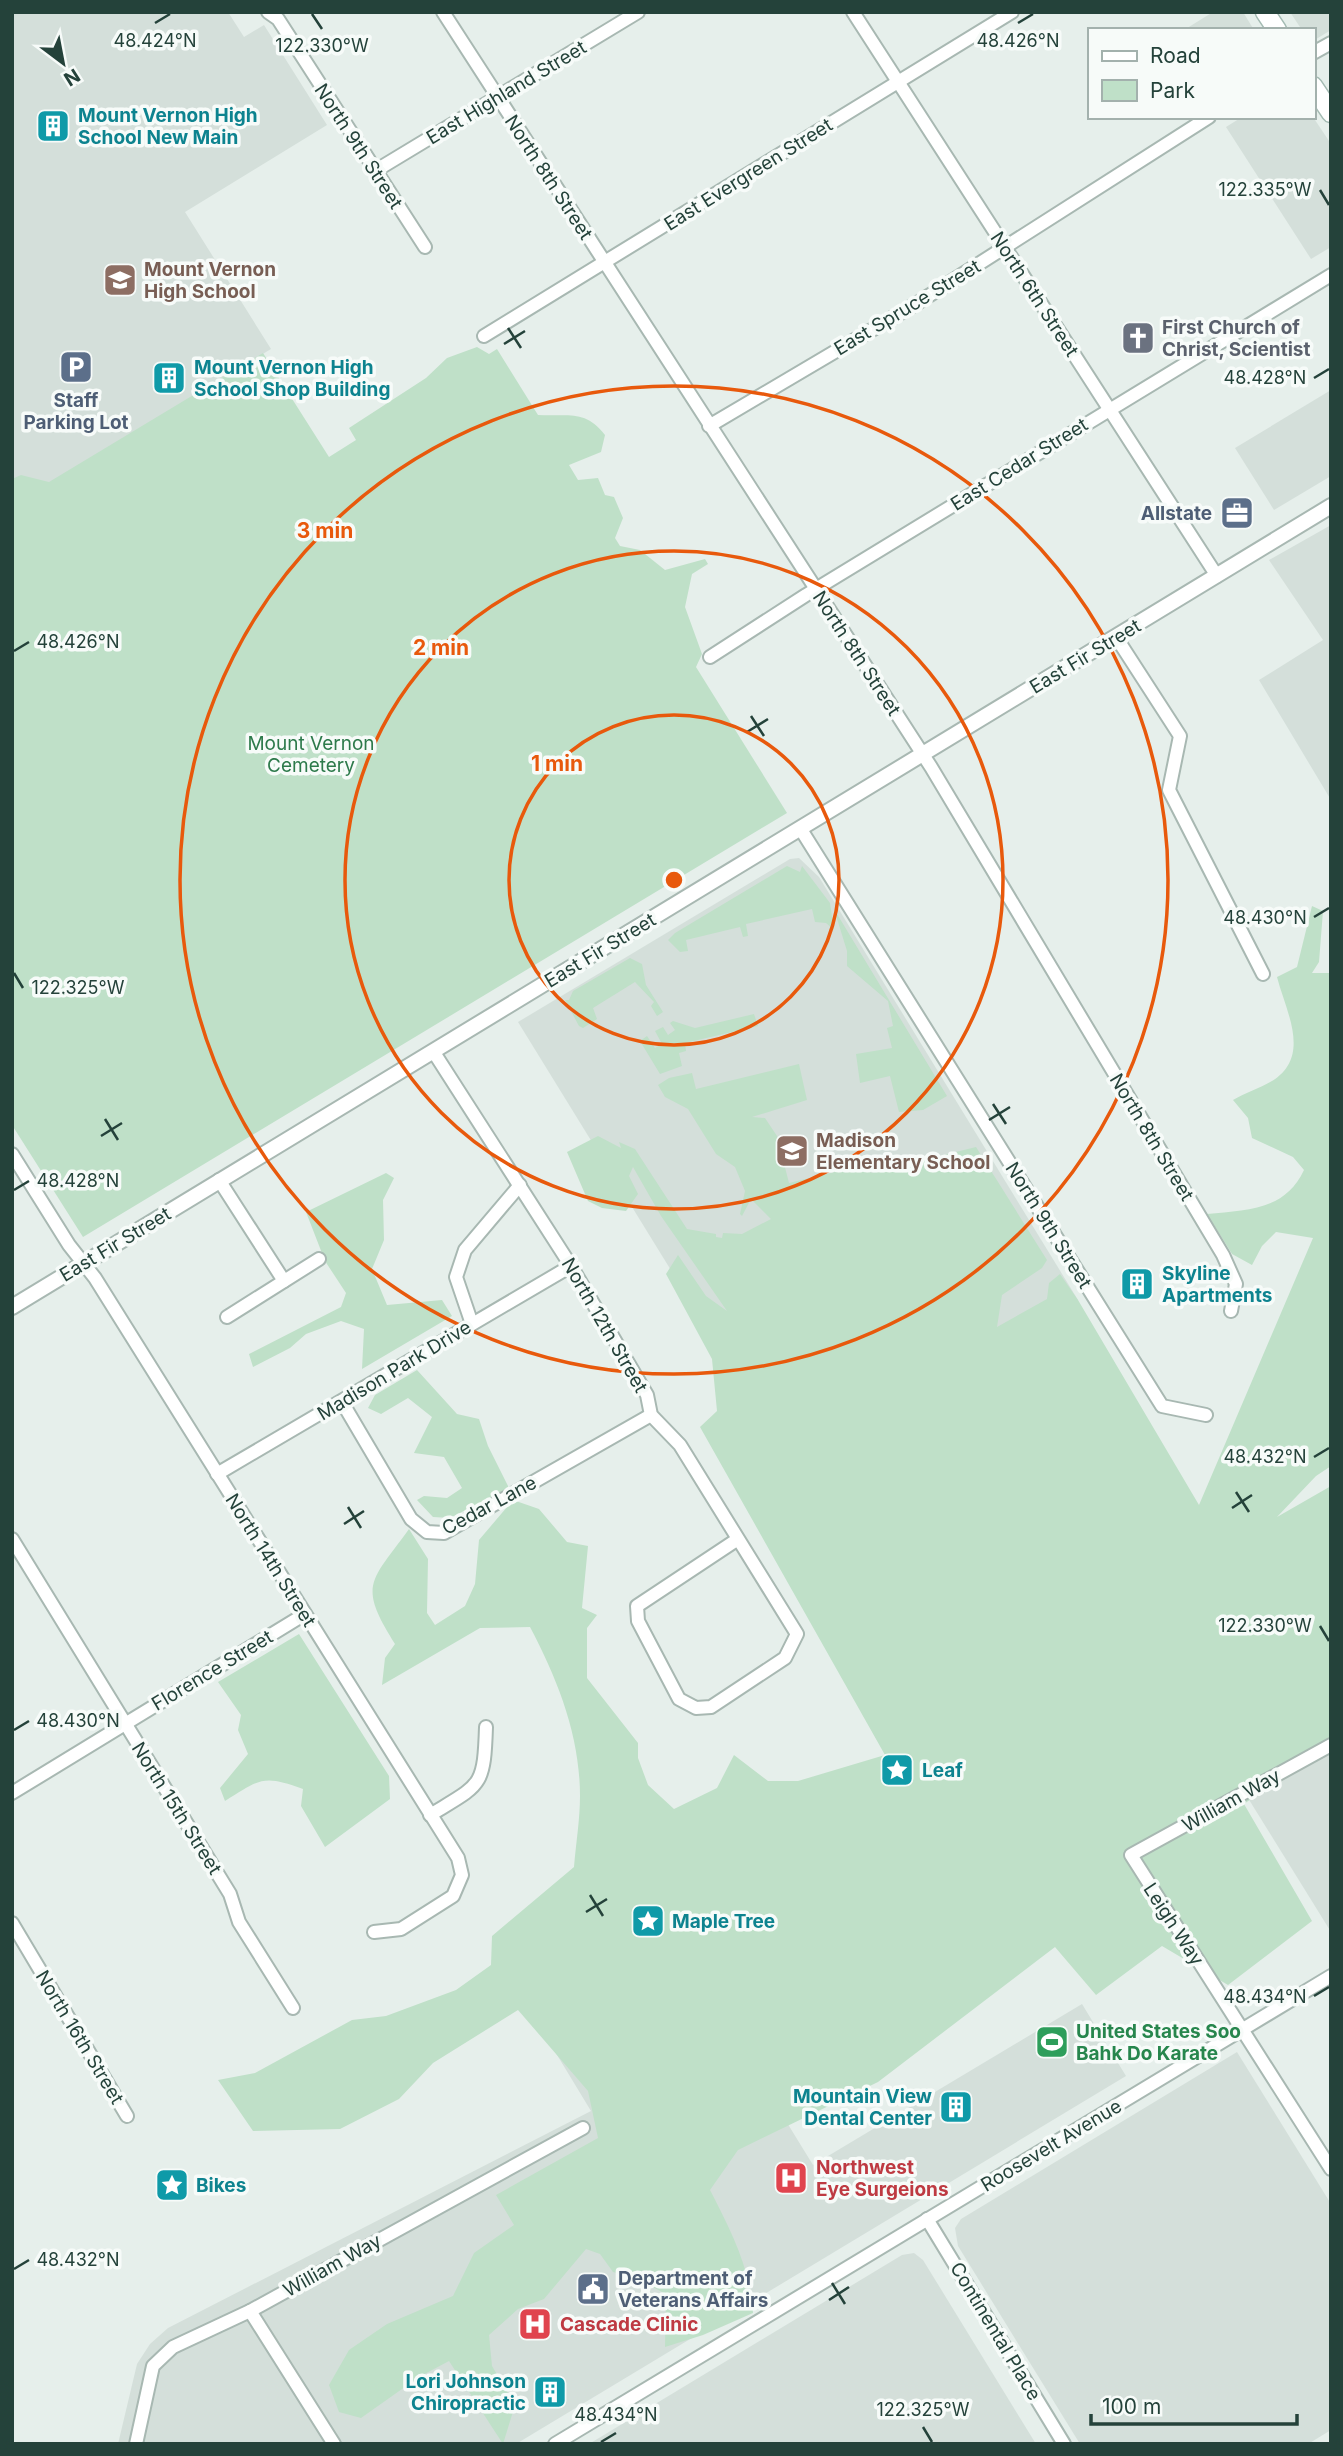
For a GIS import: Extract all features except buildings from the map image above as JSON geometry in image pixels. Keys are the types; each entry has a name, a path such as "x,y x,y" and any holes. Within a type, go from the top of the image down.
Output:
{"main road":[{"path":"1265,12 1276,28"},
{"path":"1315,89 1331,113"}],"street":[{"name":"North 9th Street","path":"268,12 278,19 425,247"},
{"name":"North 8th Street","path":"443,12 923,754 1223,1255 1236,1284 1231,1311"},
{"name":"East Highland Street","path":"375,171 638,12"},
{"name":"North 6th Street","path":"853,12 1217,576"},
{"name":"East Evergreen Street","path":"484,336 1012,12"},
{"path":"1315,53 1331,43"},
{"name":"East Spruce Street","path":"709,426 1005,247 1206,119"},
{"name":"East Cedar Street","path":"710,657 1109,408 1331,275"},
{"name":"East Fir Street","path":"12,1307 1331,506"},
{"path":"1116,637 1180,736 1169,790 1263,974"},
{"name":"North 9th Street","path":"800,828 1162,1406 1206,1415"},
{"name":"North 12th Street","path":"433,1051 570,1266 647,1395 651,1415 680,1445 797,1634 785,1658 711,1707 696,1707 679,1699 638,1621 637,1605 738,1539"},
{"name":"North 14th Street","path":"12,1154 458,1858 462,1875 453,1896 401,1928 374,1932"},
{"path":"219,1180 284,1282"},
{"path":"472,1324 456,1277 465,1250 520,1185"},
{"path":"228,1317 319,1259"},
{"name":"Madison Park Drive","path":"217,1474 570,1266"},
{"name":"Cedar Lane","path":"342,1402 411,1519 427,1532 444,1533 651,1415"},
{"name":"North 15th Street","path":"12,1539 230,1894 239,1922 293,2008"},
{"name":"Florence Street","path":"12,1793 124,1722 305,1614"},
{"path":"430,1815 474,1787 485,1766 486,1727"},
{"name":"William Way","path":"1131,1855 1331,1745"},
{"name":"Leigh Way","path":"1131,1855 1331,2169"},
{"name":"North 16th Street","path":"12,1923 127,2116"},
{"name":"Roosevelt Avenue","path":"555,2444 1331,1976"},
{"name":"William Way","path":"136,2444 153,2366 173,2347 250,2311 583,2128"},
{"name":"Continental Place","path":"927,2219 1064,2444"},
{"path":"250,2311 334,2444"}],"shaded area":[{"name":"Mount Vernon High School","path":"12,12 228,12 244,37 264,25 327,125 185,212 271,349 12,506"},
{"path":"1213,12 1243,12 1253,28 1187,28"},
{"path":"1290,12 1331,12 1331,30 1315,40 1315,28 1301,28"},
{"path":"1239,119 1314,119 1331,144 1331,247 1311,259 1226,127"},
{"path":"1331,390 1331,476 1274,510 1235,448"},
{"path":"1331,525 1331,800 1259,680 1323,640 1269,560"},
{"name":"Madison Elementary School","path":"799,858 819,877 1078,1300 864,1431 751,1351 677,1280 518,1022 790,859"},
{"path":"1331,1732 1331,1932 1238,1782"},
{"path":"666,1926 813,2165 1082,2004 1126,2076 516,2444 118,2444 137,2364 150,2344 168,2328 591,2111 528,2007"},
{"path":"1237,2052 1331,2204 1331,2430 1308,2444 1080,2444 958,2246 955,2228 961,2219"},
{"path":"914,2253 923,2260 1036,2444 589,2444 902,2255"}],"green space":[{"name":"Mount Vernon Cemetery","path":"477,347 489,354 497,349 538,415 583,418 605,435 601,452 569,465 578,480 598,478 605,495 614,497 623,518 615,538 620,546 640,550 665,570 705,559 708,564 692,574 685,607 702,654 696,667 787,813 83,1237 12,1125 12,479 21,475 49,482 263,353 329,457 356,440 349,428 426,378 447,358"},
{"path":"787,866 800,872 802,866 830,903 834,930 826,923 815,922 812,909 746,924 748,936 743,937 740,927 686,940 688,951 680,952 668,940 675,933"},
{"path":"1312,906 1323,911 1319,962 1312,973 1331,973 1331,1466 1316,1476 1277,1517 1331,1486 1331,1742 1244,1804 1312,1921 1228,1985 1162,1946 1096,1995 1055,1947 878,2082 738,2150 710,2190 744,2265 753,2313 703,2335 665,2347 666,2294 635,2278 613,2272 600,2254 586,2249 544,2299 518,2309 489,2335 492,2366 515,2405 503,2444 449,2361 419,2377 361,2418 339,2412 329,2385 349,2350 387,2324 453,2296 474,2253 514,2225 496,2195 598,2138 588,2091 518,2010 433,2063 399,2099 340,2129 253,2131 218,2080 255,2073 352,2020 386,2016 456,1990 491,1965 492,1936 574,1867 580,1796 572,1730 550,1667 530,1627 480,1628 382,1685 385,1658 395,1644 376,1608 374,1584 385,1561 409,1529 428,1559 427,1613 435,1625 465,1606 475,1584 479,1540 513,1500 539,1509 567,1542 588,1546 582,1608 597,1615 587,1628 587,1678 638,1743 638,1758 648,1785 674,1809 717,1788 734,1755 768,1781 798,1781 885,1755 700,1427 717,1411 712,1359 666,1274 678,1255 706,1296 727,1311 661,1216 633,1167 629,1176 638,1194 626,1211 602,1208 588,1201 567,1152 598,1136 621,1148 619,1142 635,1149 687,1229 716,1234 716,1237 722,1238 723,1233 742,1234 771,1219 751,1199 742,1216 740,1214 745,1191 735,1167 716,1154 688,1109 665,1097 658,1085 669,1078 692,1073 696,1089 799,1064 807,1100 752,1117 765,1118 777,1136 789,1183 868,1164 871,1173 976,1147 1047,1260 1042,1268 1002,1295 997,1327 1047,1299 1049,1283 1060,1274 1199,1505 1313,1238 1276,1232 1262,1246 1252,1265 1232,1254 1207,1214 1250,1209 1275,1201 1286,1194 1304,1170 1293,1157 1252,1138 1248,1118 1233,1100 1272,1081 1284,1071 1291,1059 1293,1033 1277,977 1297,967"},
{"path":"834,909 947,1096 923,1110 899,1112 890,1076 860,1083 856,1054 892,1048 887,1028 893,1026 888,1001 847,966 847,951"},
{"path":"630,958 642,964 646,985 663,1012 657,1016 651,1006 654,1002 635,982 593,1008 597,1019 583,1028 579,1026 565,1000 569,1000 573,991"},
{"path":"754,1014 758,1026 685,1043 686,1051 679,1053 682,1066 660,1074 640,1041 647,1036 655,1048 662,1044 655,1031 663,1027 668,1035 675,1030 670,1023 673,1021 695,1028"},
{"path":"386,1173 394,1178 383,1200 384,1240 372,1269 387,1305 442,1300 452,1316 362,1369 364,1329 341,1321 306,1334 290,1348 253,1367 249,1354 341,1307 346,1293 325,1261 306,1212"},
{"path":"417,1370 457,1414 479,1419 488,1446 509,1488 450,1518 433,1517 417,1500 424,1496 447,1498 462,1488 444,1457 414,1453 432,1417 408,1398 381,1414 368,1408 375,1395"},
{"path":"299,1634 389,1776 390,1799 325,1847 301,1806 303,1789 279,1781 262,1781 225,1801 220,1788 248,1754 238,1730 241,1715 218,1682"}],"place":[{"name":"Mount Vernon High School New Main","path":"53,126"},
{"name":"Mount Vernon High School","path":"120,280"},
{"name":"First Church of Christ, Scientist","path":"1138,338"},
{"name":"Staff Parking Lot","path":"76,367"},
{"name":"Mount Vernon High School Shop Building","path":"169,378"},
{"name":"Allstate","path":"1237,513"},
{"name":"Madison Elementary School","path":"792,1151"},
{"name":"Skyline Apartments","path":"1137,1284"},
{"name":"Leaf","path":"897,1770"},
{"name":"Maple Tree","path":"648,1921"},
{"name":"United States Soo Bahk Do Karate","path":"1052,2042"},
{"name":"Mountain View Dental Center","path":"956,2107"},
{"name":"Northwest Eye Surgeions","path":"791,2178"},
{"name":"Bikes","path":"172,2185"},
{"name":"Department of Veterans Affairs","path":"593,2289"},
{"name":"Cascade Clinic","path":"535,2324"},
{"name":"Lori Johnson Chiropractic","path":"550,2392"}]}
